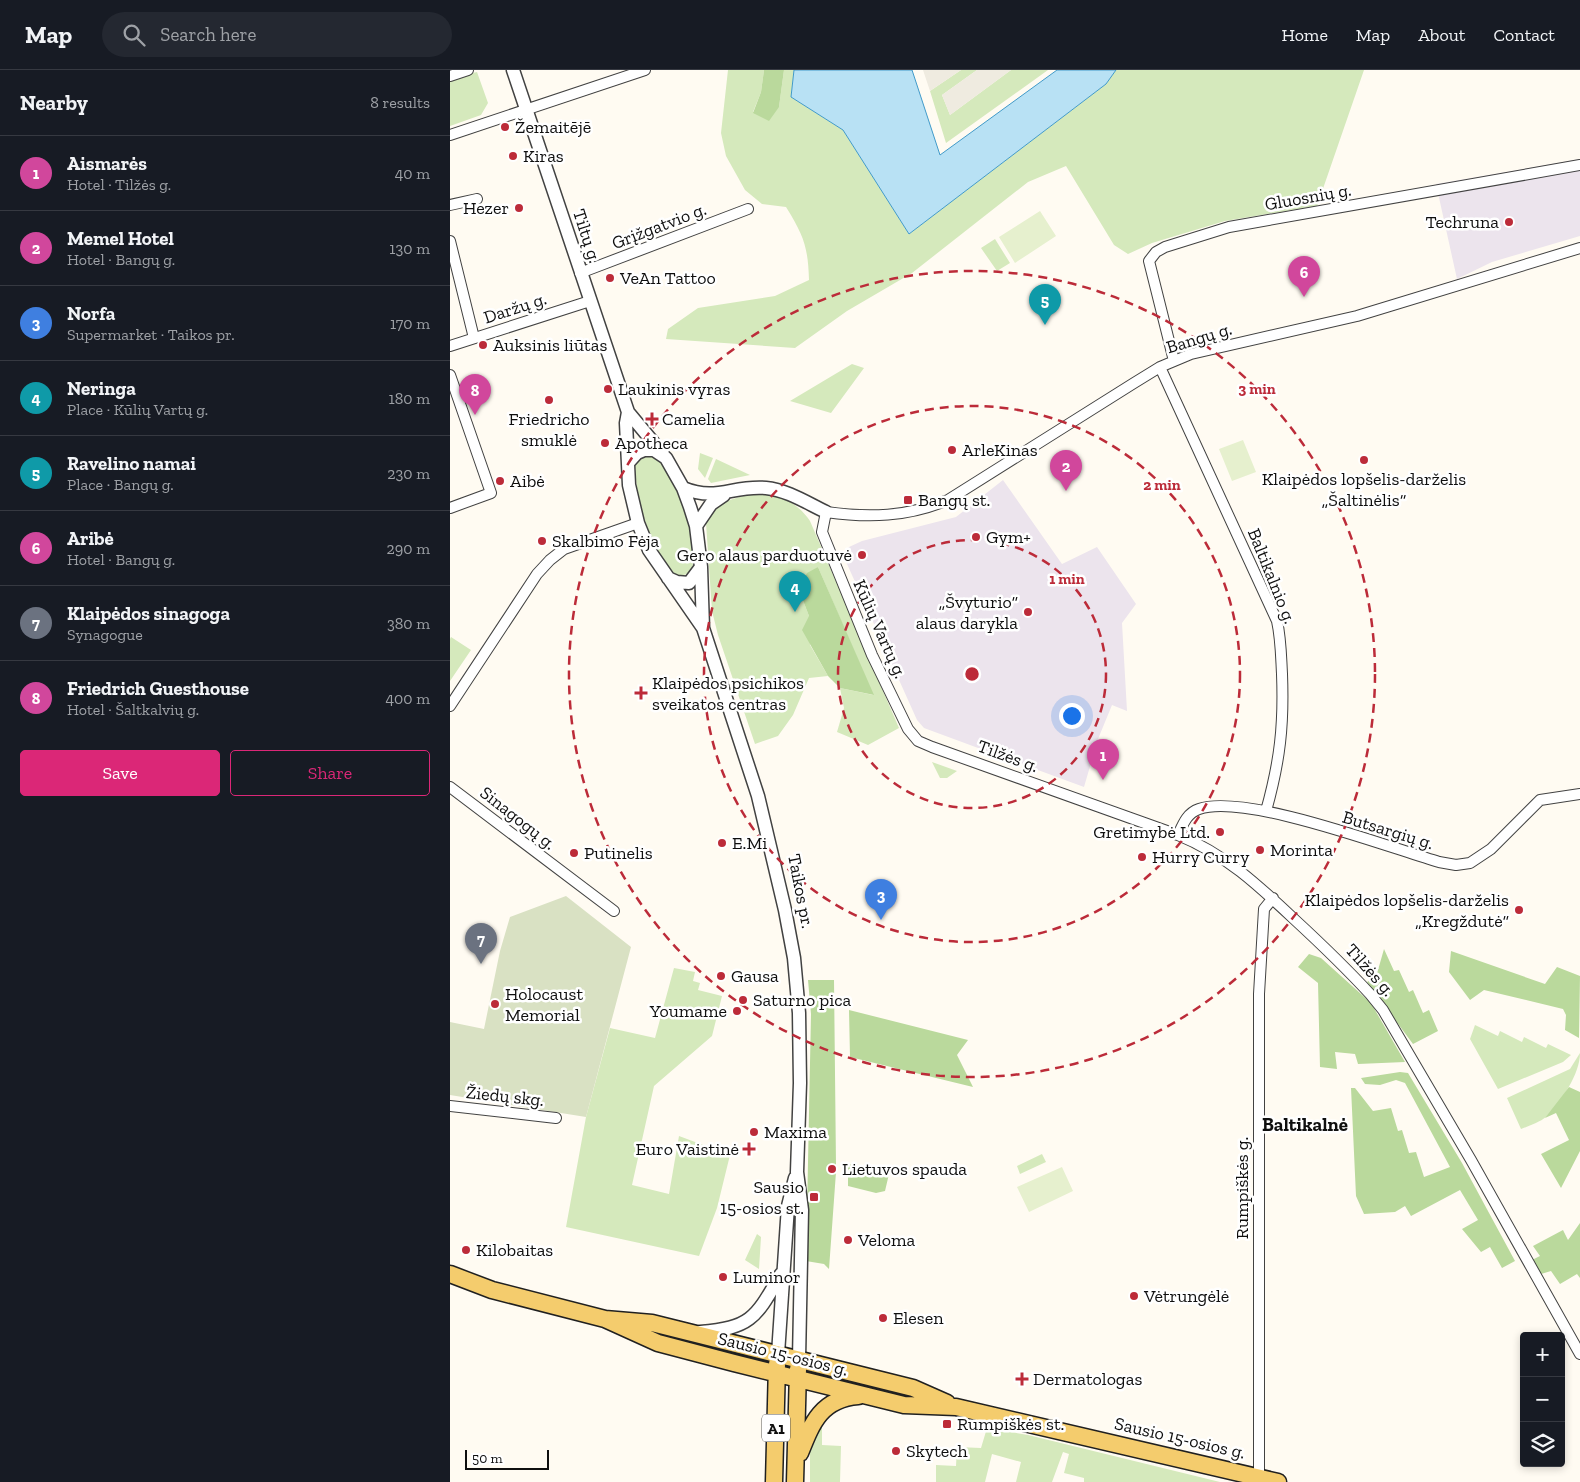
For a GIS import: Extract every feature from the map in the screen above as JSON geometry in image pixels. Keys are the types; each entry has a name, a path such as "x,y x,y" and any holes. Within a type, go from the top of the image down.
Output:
{"main road":[{"name":"Sausio 15-osios g.","path":"450,1274 492,1290 605,1319 652,1323 914,1388 956,1407"},
{"name":"Sausio 15-osios g.","path":"605,1319 658,1343 777,1374 904,1404 956,1407 1259,1480 1278,1482"},
{"name":"Taikos pr.","path":"774,1482 778,1354"},
{"name":"Taikos pr.","path":"795,1482 799,1360"},
{"path":"796,1464 814,1418 837,1400 866,1395"}],"street":[{"path":"450,76 468,70"},
{"name":"Tiltų g.","path":"513,70 628,412 628,463"},
{"path":"450,135 645,70"},
{"name":"Gluosnių g.","path":"1174,360 1149,262 1156,252 1165,247 1229,227 1580,165"},
{"path":"450,205 477,199"},
{"name":"Grįžgatvio g.","path":"580,273 748,209"},
{"path":"450,241 474,338"},
{"name":"Bangų g.","path":"826,512 848,515 895,516 916,512 948,500 1174,360 1215,347 1357,316 1580,248"},
{"name":"Daržų g.","path":"450,346 590,301"},
{"name":"Baltikalnio g.","path":"1160,367 1277,621 1281,639 1284,715 1279,762 1266,811"},
{"path":"450,375 492,493 450,508"},
{"name":"Tiltų g.","path":"628,412 666,458"},
{"path":"628,463 637,453 644,450 654,450 666,458"},
{"name":"A1","path":"666,458 683,488 696,526 701,567"},
{"name":"A1","path":"628,463 632,503 638,523 649,550 668,578"},
{"path":"683,488 708,495 748,488 767,488 784,492 826,512"},
{"path":"696,526 711,504 729,492"},
{"name":"Kūlių Vartų g.","path":"826,512 822,532 872,655 912,736 932,748"},
{"path":"450,706 537,574 550,560 564,548 638,523"},
{"path":"668,578 677,582 689,583 701,567"},
{"name":"Taikos pr.","path":"701,567 703,628 758,796 772,848 792,948 799,1013 800,1083 797,1172 802,1210 799,1360"},
{"name":"Taikos pr.","path":"668,578 703,628"},
{"name":"Tilžės g.","path":"932,748 1178,835 1228,860 1273,898 1354,976 1383,1010 1471,1160 1580,1354"},
{"name":"Sinagogų g.","path":"450,786 614,911"},
{"name":"Butsargių g.","path":"1178,835 1188,815 1199,809 1234,807 1266,811 1439,862 1456,865 1470,864 1490,849 1540,800 1580,794"},
{"name":"Rumpiškės g.","path":"1259,1480 1259,978 1264,909 1273,898"},
{"name":"Žiedų skg.","path":"450,1106 556,1118"},
{"name":"Taikos pr.","path":"778,1354 782,1272 788,1206 797,1172"},
{"path":"692,1333 719,1331 748,1321 758,1313 782,1272"}],"shaded area":[{"path":"923,70 961,70 930,91"},
{"path":"977,70 1011,70 950,115 942,95"},
{"path":"1580,159 1580,236 1492,262 1457,279 1436,184"},
{"path":"1003,480 1062,564 1097,547 1136,604 1122,623 1127,711 1112,705 1098,739 1084,787 924,728 917,720 843,555 849,547 862,541 956,517"}],"green space":[{"path":"728,70 764,70 761,92 753,112 779,107 784,70 794,70 791,97 843,130 909,234 1106,84 1116,70 1364,70 1317,206 1225,221 1152,243 1128,254 1114,245 1066,166 1028,182 912,273 847,311 795,348 666,339 668,329 698,308 775,296 809,280 808,259 804,242 786,207 762,204 745,190 726,156 721,133"},
{"path":"764,70 784,70 779,107 769,121 753,113 761,92"},
{"path":"961,70 977,70 942,95 950,115 1011,70 1048,70 946,143 930,91"},
{"path":"477,72 488,103 481,115 450,126 450,79"},
{"path":"1040,211 1056,236 1015,263 999,237"},
{"path":"995,239 1010,263 997,271 981,248"},
{"path":"852,364 864,368 831,413 790,401"},
{"path":"1243,440 1256,472 1232,481 1219,449"},
{"path":"700,453 713,458 705,478 698,469"},
{"path":"647,454 658,459 666,468 683,505 694,548 693,564 687,574 673,574 657,548 645,522 638,494 635,464 637,459"},
{"path":"716,459 750,475 711,483 708,479"},
{"path":"756,493 764,493 786,500 805,514 810,521 899,728 868,745 837,732 844,708 840,688 873,695 818,567 799,590 809,616 810,645 828,676 809,678 793,715 778,736 755,744 718,635 712,611 706,523 713,510 719,505"},
{"path":"818,567 874,695 840,688 828,676 802,630 809,616 799,590 807,573"},
{"path":"451,637 471,650 450,681 450,639"},
{"path":"932,762 957,771 947,778 940,778"},
{"path":"566,896 631,947 586,1117 450,1095 450,1022 484,1029 500,951 510,917"},
{"path":"1384,949 1394,971 1399,970 1409,992 1413,990 1423,1013 1429,1010 1438,1031 1413,1044 1367,982 1376,977"},
{"path":"1451,951 1545,984 1557,967 1580,976 1579,1038 1565,1030 1566,1015 1563,1009 1484,990 1470,1000 1449,972"},
{"path":"1309,954 1321,958 1371,1003 1405,1062 1358,1064 1355,1054 1335,1052 1337,1069 1320,1067 1318,983 1298,967"},
{"path":"674,968 695,972 693,981 700,983 698,990 722,996 712,1036 654,1086 632,1185 669,1194 679,1136 730,1155 717,1208 699,1256 566,1227 586,1117 610,1028 655,1038"},
{"path":"808,980 834,980 836,1166 829,1166 829,1172 836,1172 829,1269 824,1264 806,1261 811,1014"},
{"path":"849,1010 968,1040 957,1055 973,1087 850,1057"},
{"path":"1475,1025 1498,1036 1500,1031 1522,1042 1524,1037 1546,1048 1548,1044 1571,1055 1563,1062 1498,1089 1470,1039"},
{"path":"1580,1053 1577,1070 1558,1104 1544,1119 1521,1129 1507,1098 1570,1069"},
{"path":"1400,1072 1408,1073 1462,1163 1515,1261 1502,1268 1490,1247 1481,1252 1462,1229 1478,1220 1460,1190 1411,1216 1405,1206 1395,1212 1364,1214 1356,1196 1351,1088 1355,1088 1373,1111 1391,1108 1398,1131 1402,1130 1409,1153 1416,1152 1424,1177 1450,1167 1405,1083 1396,1080 1380,1085 1365,1084 1361,1078"},
{"path":"1569,1087 1580,1092 1580,1151 1561,1188 1541,1154 1569,1140 1556,1113 1545,1118"},
{"path":"1042,1154 1046,1162 1020,1174 1017,1166"},
{"path":"848,1164 889,1174 885,1191 876,1193 848,1186"},
{"path":"1062,1167 1073,1191 1029,1212 1017,1187"},
{"path":"1580,1223 1580,1278 1577,1274 1560,1284 1551,1271 1541,1274 1532,1260 1540,1256 1533,1246 1563,1230 1568,1240"},
{"path":"757,1234 761,1237 759,1269 745,1260"},
{"path":"822,1424 822,1445 841,1446 840,1482 810,1482 810,1440"},
{"path":"987,1428 1028,1435 1220,1482 1084,1482 1084,1478 1064,1473 1069,1454 1063,1452 1052,1482 1016,1482 1021,1462 992,1454 985,1482 936,1482 936,1465 956,1466 957,1447 981,1448"}],"water":[{"path":"794,70 912,70 940,155 1057,70 1116,70 1106,84 909,234 843,130 791,97"}],"place":[{"name":"Žemaitējē","path":"505,127"},
{"name":"Kiras","path":"513,156"},
{"name":"Hezer","path":"519,208"},
{"name":"Techruna","path":"1509,222"},
{"name":"VeAn Tattoo","path":"610,278"},
{"name":"Aribė","path":"1304,297"},
{"name":"Ravelino namai","path":"1045,325"},
{"name":"Auksinis liūtas","path":"483,345"},
{"name":"Laukinis vyras","path":"608,389"},
{"name":"Friedricho smuklė","path":"549,400"},
{"name":"Friedrich Guesthouse","path":"475,415"},
{"name":"Camelia","path":"652,419"},
{"name":"Apotheca","path":"605,443"},
{"name":"ArleKinas","path":"952,450"},
{"name":"Klaipėdos lopšelis-darželis „Šaltinėlis“","path":"1364,460"},
{"name":"Aibė","path":"500,481"},
{"name":"Memel Hotel","path":"1066,491"},
{"name":"Bangų st.","path":"908,500"},
{"name":"Gym+","path":"976,537"},
{"name":"Skalbimo Fėja","path":"542,541"},
{"name":"Gero alaus parduotuvė","path":"862,555"},
{"name":"Neringa","path":"795,612"},
{"name":"„Švyturio“ alaus darykla","path":"1028,612"},
{"name":"Klaipėdos psichikos sveikatos centras","path":"641,693"},
{"name":"Aismarės","path":"1103,780"},
{"name":"Gretimybė Ltd.","path":"1220,832"},
{"name":"E.Mi","path":"722,843"},
{"name":"Morinta","path":"1260,850"},
{"name":"Putinelis","path":"574,853"},
{"name":"Hurry Curry","path":"1142,857"},
{"name":"Klaipėdos lopšelis-darželis „Kregždutė“","path":"1519,910"},
{"name":"Norfa","path":"881,920"},
{"name":"Klaipėdos sinagoga","path":"481,964"},
{"name":"Gausa","path":"721,976"},
{"name":"Saturno pica","path":"743,1000"},
{"name":"Holocaust Memorial","path":"495,1004"},
{"name":"Youmame","path":"737,1011"},
{"name":"Maxima","path":"754,1132"},
{"name":"Euro Vaistinė","path":"749,1149"},
{"name":"Lietuvos spauda","path":"832,1169"},
{"name":"Sausio 15-osios st.","path":"814,1197"},
{"name":"Veloma","path":"848,1240"},
{"name":"Kilobaitas","path":"466,1250"},
{"name":"Luminor","path":"723,1277"},
{"name":"Vėtrungėlė","path":"1134,1296"},
{"name":"Elesen","path":"883,1318"},
{"name":"Dermatologas","path":"1022,1379"},
{"name":"Rumpiškės st.","path":"947,1424"},
{"name":"Skytech","path":"896,1451"}],"district":[{"name":"Baltikalnė","path":"1305,1124"}]}
